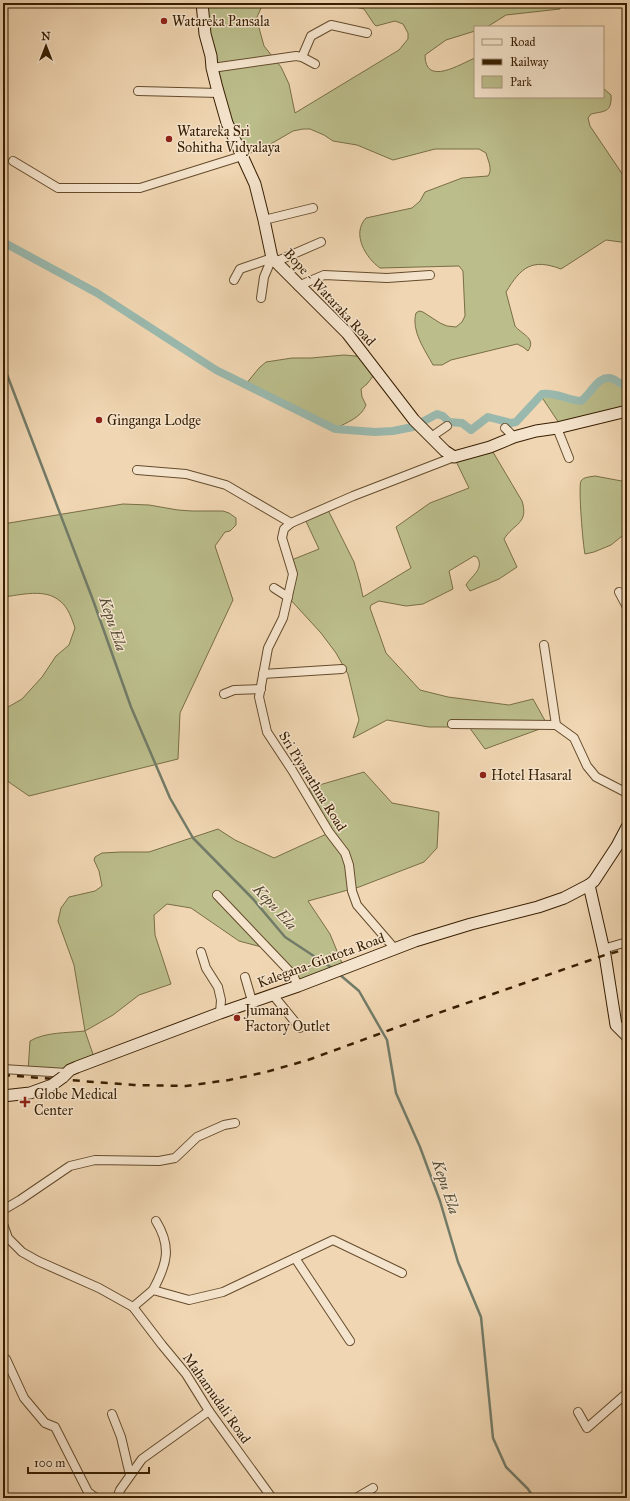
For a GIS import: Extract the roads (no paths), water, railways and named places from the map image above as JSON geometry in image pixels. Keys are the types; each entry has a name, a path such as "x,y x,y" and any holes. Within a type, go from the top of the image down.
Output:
{"street":[{"name":"Bope - Wataraka Road","path":"202,3 205,34 211,56 212,68 228,123 255,184 273,260 298,286 312,297 347,334 414,420 445,451 454,457"},
{"path":"302,57 311,36 331,25 367,33"},
{"path":"212,68 296,56 302,57 315,64"},
{"path":"138,91 219,93"},
{"path":"12,161 58,188 140,188 242,156"},
{"path":"264,220 313,208"},
{"path":"234,280 240,269 273,260 321,242"},
{"path":"261,298 264,277 273,260"},
{"path":"298,286 324,275 387,278 430,275"},
{"path":"138,470 186,474 226,486 291,523 352,496 454,457 490,447 514,437 627,411"},
{"path":"431,437 447,426"},
{"path":"505,428 514,437"},
{"path":"557,428 569,458"},
{"name":"Sri Piyarathna Road","path":"291,523 284,529 282,538 293,574 283,618 268,648 259,697 267,732 292,770 328,832 345,853 349,865 352,891 357,905 395,948"},
{"path":"274,588 288,597"},
{"path":"619,592 627,607"},
{"path":"544,645 556,725"},
{"path":"263,674 342,669"},
{"path":"224,694 234,690 261,689"},
{"path":"452,724 556,725 574,738 587,766 596,777 627,793"},
{"name":"Kalegana-Gintota Road","path":"3,1096 30,1093 52,1085 77,1067 252,1001 298,986 415,940 538,907 564,898 589,885 617,846 627,828"},
{"path":"589,885 603,948 616,1024 627,1036"},
{"path":"217,895 293,975 298,986"},
{"path":"603,948 627,942"},
{"path":"200,952 206,968 218,987 221,1000 220,1013"},
{"path":"245,977 252,1001"},
{"path":"273,995 300,1028"},
{"path":"3,1069 65,1075"},
{"path":"3,1210 70,1166 95,1160 159,1161 175,1158 197,1137 224,1125 235,1123"},
{"path":"133,1308 153,1290 159,1280 166,1256 167,1246 163,1232 156,1221"},
{"name":"Mahamudali Road","path":"3,1224 6,1239 22,1252 38,1261 99,1288 133,1308 186,1374 209,1411 272,1498"},
{"path":"153,1290 189,1300 222,1292 333,1240 402,1273"},
{"path":"295,1258 350,1341"},
{"path":"3,1358 6,1359 24,1398 45,1423 56,1427 88,1492 96,1498"},
{"path":"578,1412 587,1428 627,1393"},
{"path":"117,1498 120,1490 142,1459 209,1411"},
{"path":"112,1414 121,1437 130,1475"},
{"path":"356,1498 373,1488"}],"waterway":[{"path":"3,242 97,293 216,370 335,429 375,432 393,431 413,427"},
{"name":"Kepu Ela","path":"3,364 93,600 131,707 170,798 193,838 253,899 285,937 332,968"},
{"path":"424,421 437,414 443,416 449,422 462,423 471,430 488,417 511,423 516,422 542,394 552,394 581,401 599,381 608,378 613,379 627,387"},
{"name":"Kepu Ela","path":"339,974 359,991 387,1040 396,1093 420,1147 440,1201 458,1262 481,1317 493,1438 506,1467 528,1489 534,1498"}],"railway":[{"path":"3,1075 134,1085 186,1086 229,1080 266,1072 308,1060 398,1027 605,955 627,949"}],"place":[{"name":"Watareka Pansala","path":"164,21"},
{"name":"Watareka Sri Sohitha Vidyalaya","path":"169,139"},
{"name":"Ginganga Lodge","path":"99,420"},
{"name":"Hotel Hasaral","path":"483,775"},
{"name":"Jumana Factory Outlet","path":"237,1018"},
{"name":"Globe Medical Center","path":"25,1102"}]}
